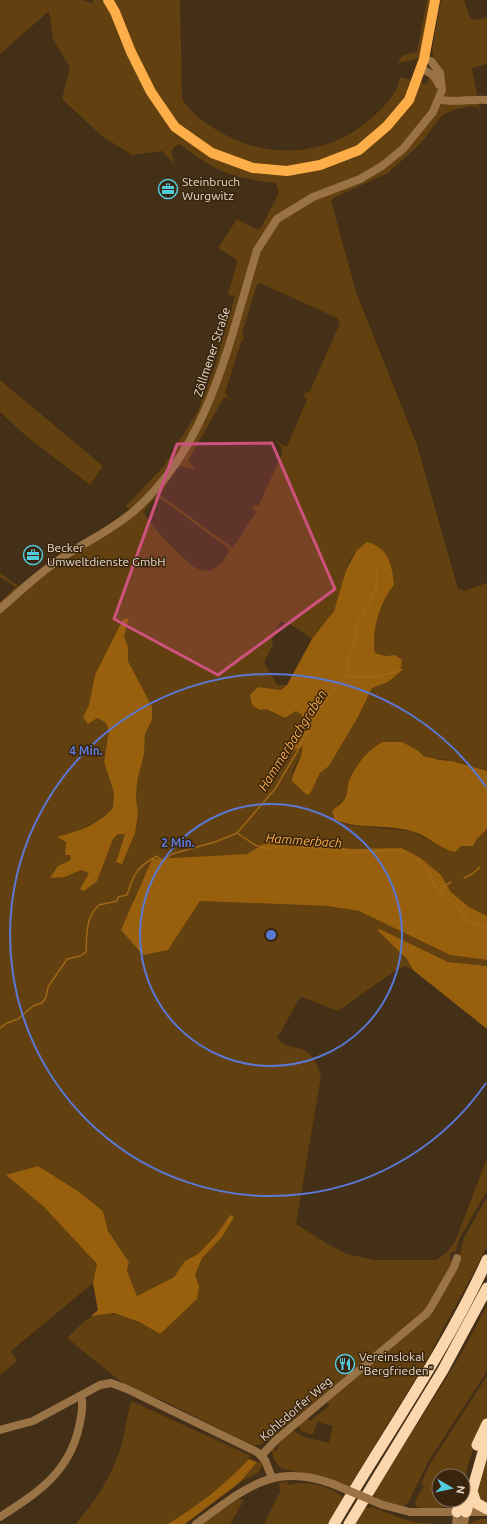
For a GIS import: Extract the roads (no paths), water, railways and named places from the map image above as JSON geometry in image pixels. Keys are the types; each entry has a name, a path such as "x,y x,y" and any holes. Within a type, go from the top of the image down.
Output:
{"highway":[{"path":"334,1524 428,1371 456,1321 487,1260"},
{"path":"349,1524 439,1376 487,1288"},
{"path":"471,1474 478,1442 487,1424"},
{"path":"471,1482 487,1438"},
{"path":"471,1497 487,1511"},
{"path":"462,1512 463,1508"}],"main road":[{"path":"108,0 115,12 131,52 151,92 175,127 212,153 253,168 287,171 320,166 359,150 387,126 409,100 421,69 435,0"}],"street":[{"path":"424,59 431,62 440,73 442,86 440,96"},
{"path":"421,69 436,78 440,96 446,101 477,98 487,100"},
{"name":"Zöllmener Straße","path":"0,609 54,564 115,526 129,515 160,485 200,422 216,386 257,250 278,219 313,197 360,179 382,166 403,149 424,125 440,96"},
{"name":"Kohlsdorfer Weg","path":"261,1456 276,1440 426,1314 447,1279 457,1258"},
{"name":"Kohlsdorfer Weg","path":"0,1430 33,1421 100,1385 111,1383 141,1395 242,1444 261,1456 268,1464 272,1478"},
{"path":"0,1517 41,1489 63,1467 74,1446 82,1402 81,1396"},
{"path":"196,1524 242,1490 262,1480 272,1478 304,1477 333,1484 383,1506 410,1512 487,1511"},
{"path":"456,1524 462,1512"},
{"path":"462,1512 464,1524"}],"waterway":[{"name":"Hammerbachgraben","path":"237,833 275,789 298,750 319,709 347,674 348,659 355,643 356,625 376,590 377,571"},
{"name":"Hammerbachgraben","path":"347,675 375,677 402,670"},
{"name":"Hammerbach","path":"0,1028 7,1023 18,1019 33,1006 42,1003 46,997 48,987 67,959 80,956 86,952 89,921 94,910 99,905 117,901 118,897 127,895 134,876 141,867 157,856 162,861 172,854 215,842 237,833 255,845 268,849 284,845 310,848 342,849 349,853 395,850 408,853 429,870 433,884 440,893 457,906 467,920 487,927"},
{"path":"464,878 472,874 480,867"},
{"path":"440,893 443,887 451,882"}],"place":[{"name":"Steinbruch Wurgwitz","path":"168,189"},
{"name":"Becker Umweltdienste GmbH","path":"33,555"},
{"name":"Vereinslokal \"Bergfrieden\"","path":"345,1364"}]}
